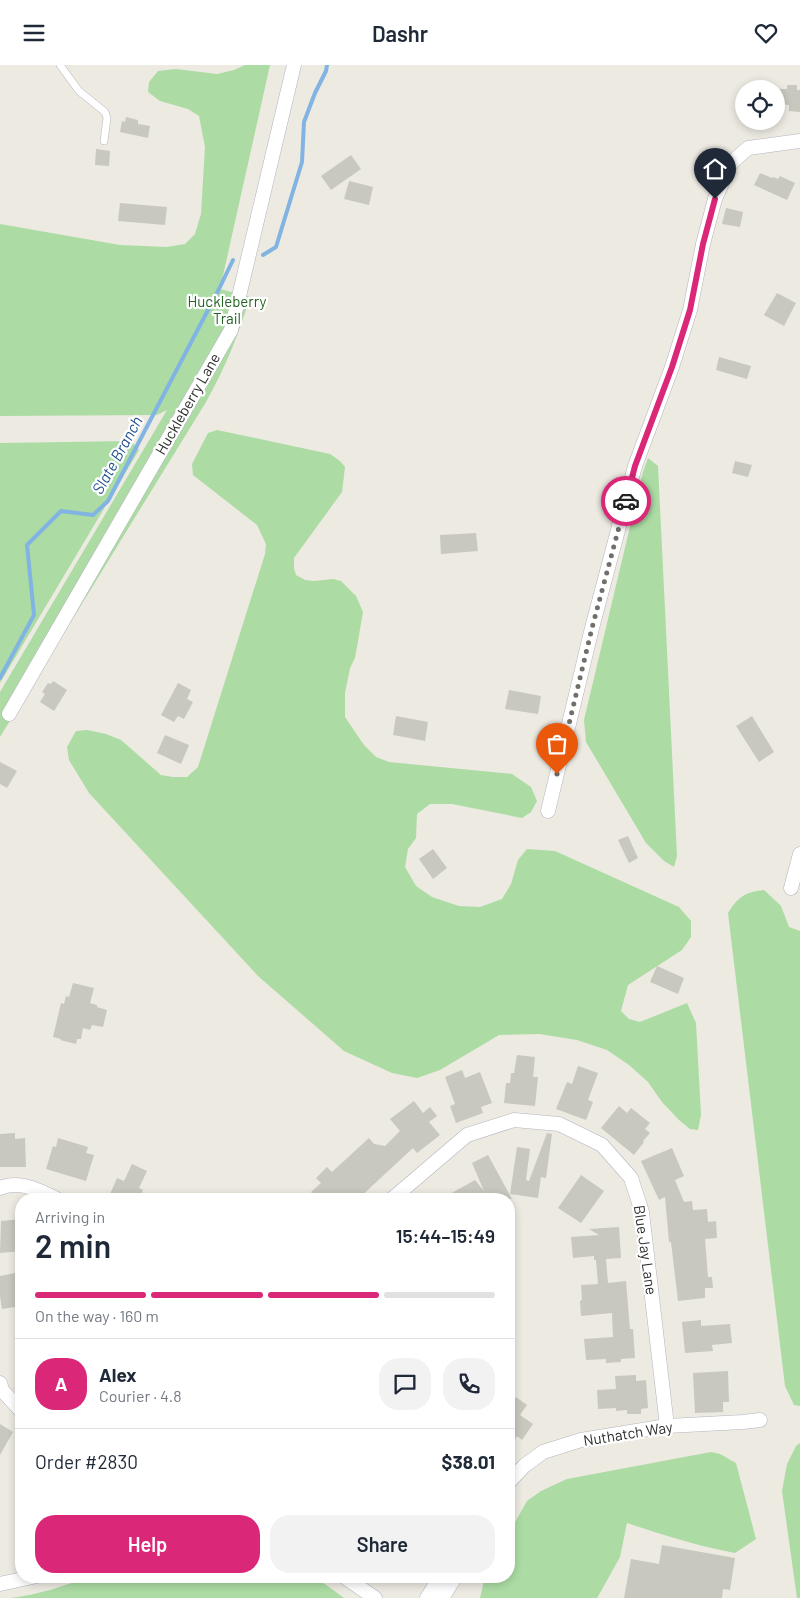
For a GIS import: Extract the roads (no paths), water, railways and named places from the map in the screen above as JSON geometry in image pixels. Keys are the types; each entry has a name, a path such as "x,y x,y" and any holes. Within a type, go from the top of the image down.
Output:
{"street":[{"name":"Huckleberry Lane","path":"9,714 231,330 294,65"},
{"path":"548,811 592,628 635,466 672,367 690,310 703,244 715,199 732,163 748,148 800,141"},
{"path":"791,888 800,854"},
{"name":"Blue Jay Lane","path":"399,1193 466,1135 514,1120 558,1124 602,1145 631,1178 642,1212 667,1426"},
{"path":"0,1188 9,1185 29,1185 45,1193"},
{"path":"0,1383 2,1390 15,1404"},
{"name":"Nuthatch Way","path":"515,1476 542,1452 581,1440 667,1426 760,1420"},
{"path":"0,1585 15,1581"},
{"path":"353,1583 375,1598"},
{"path":"428,1598 437,1583"},
{"path":"442,1598 452,1583"}],"lane":[{"path":"60,65 80,91 105,112 107,118 104,141"}],"waterway":[{"name":"Slate Branch","path":"263,255 276,247 302,162 304,122 327,65"},
{"name":"Slate Branch","path":"0,678 34,615 27,545 61,511 93,515 108,501 233,260"}],"park label":[{"name":"Huckleberry Trail","path":"227,310"}]}
